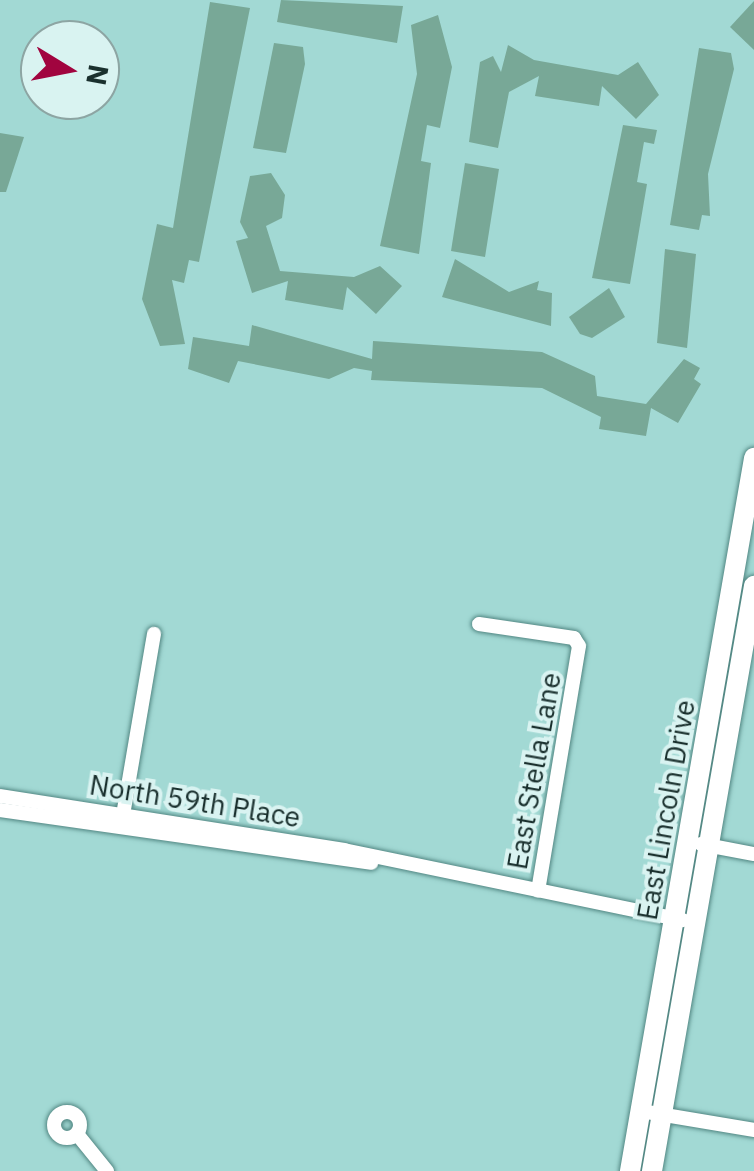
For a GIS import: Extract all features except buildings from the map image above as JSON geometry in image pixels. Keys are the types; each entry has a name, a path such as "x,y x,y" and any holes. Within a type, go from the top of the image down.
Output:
{"main road":[{"name":"East Lincoln Drive","path":"699,844 754,458"},
{"name":"East Lincoln Drive","path":"652,1171 652,1112 685,920 754,586"},
{"name":"East Lincoln Drive","path":"630,1171 652,1112"}],"street":[{"name":"East Stella Lane","path":"479,624 574,638 580,646 538,891"},
{"path":"122,822 154,634"},
{"name":"North 59th Place","path":"0,796 122,822"},
{"name":"North 59th Place","path":"0,810 122,822 381,862 685,920"},
{"path":"699,844 754,854"},
{"path":"652,1112 754,1130"},
{"path":"77,1134 107,1171"}]}
